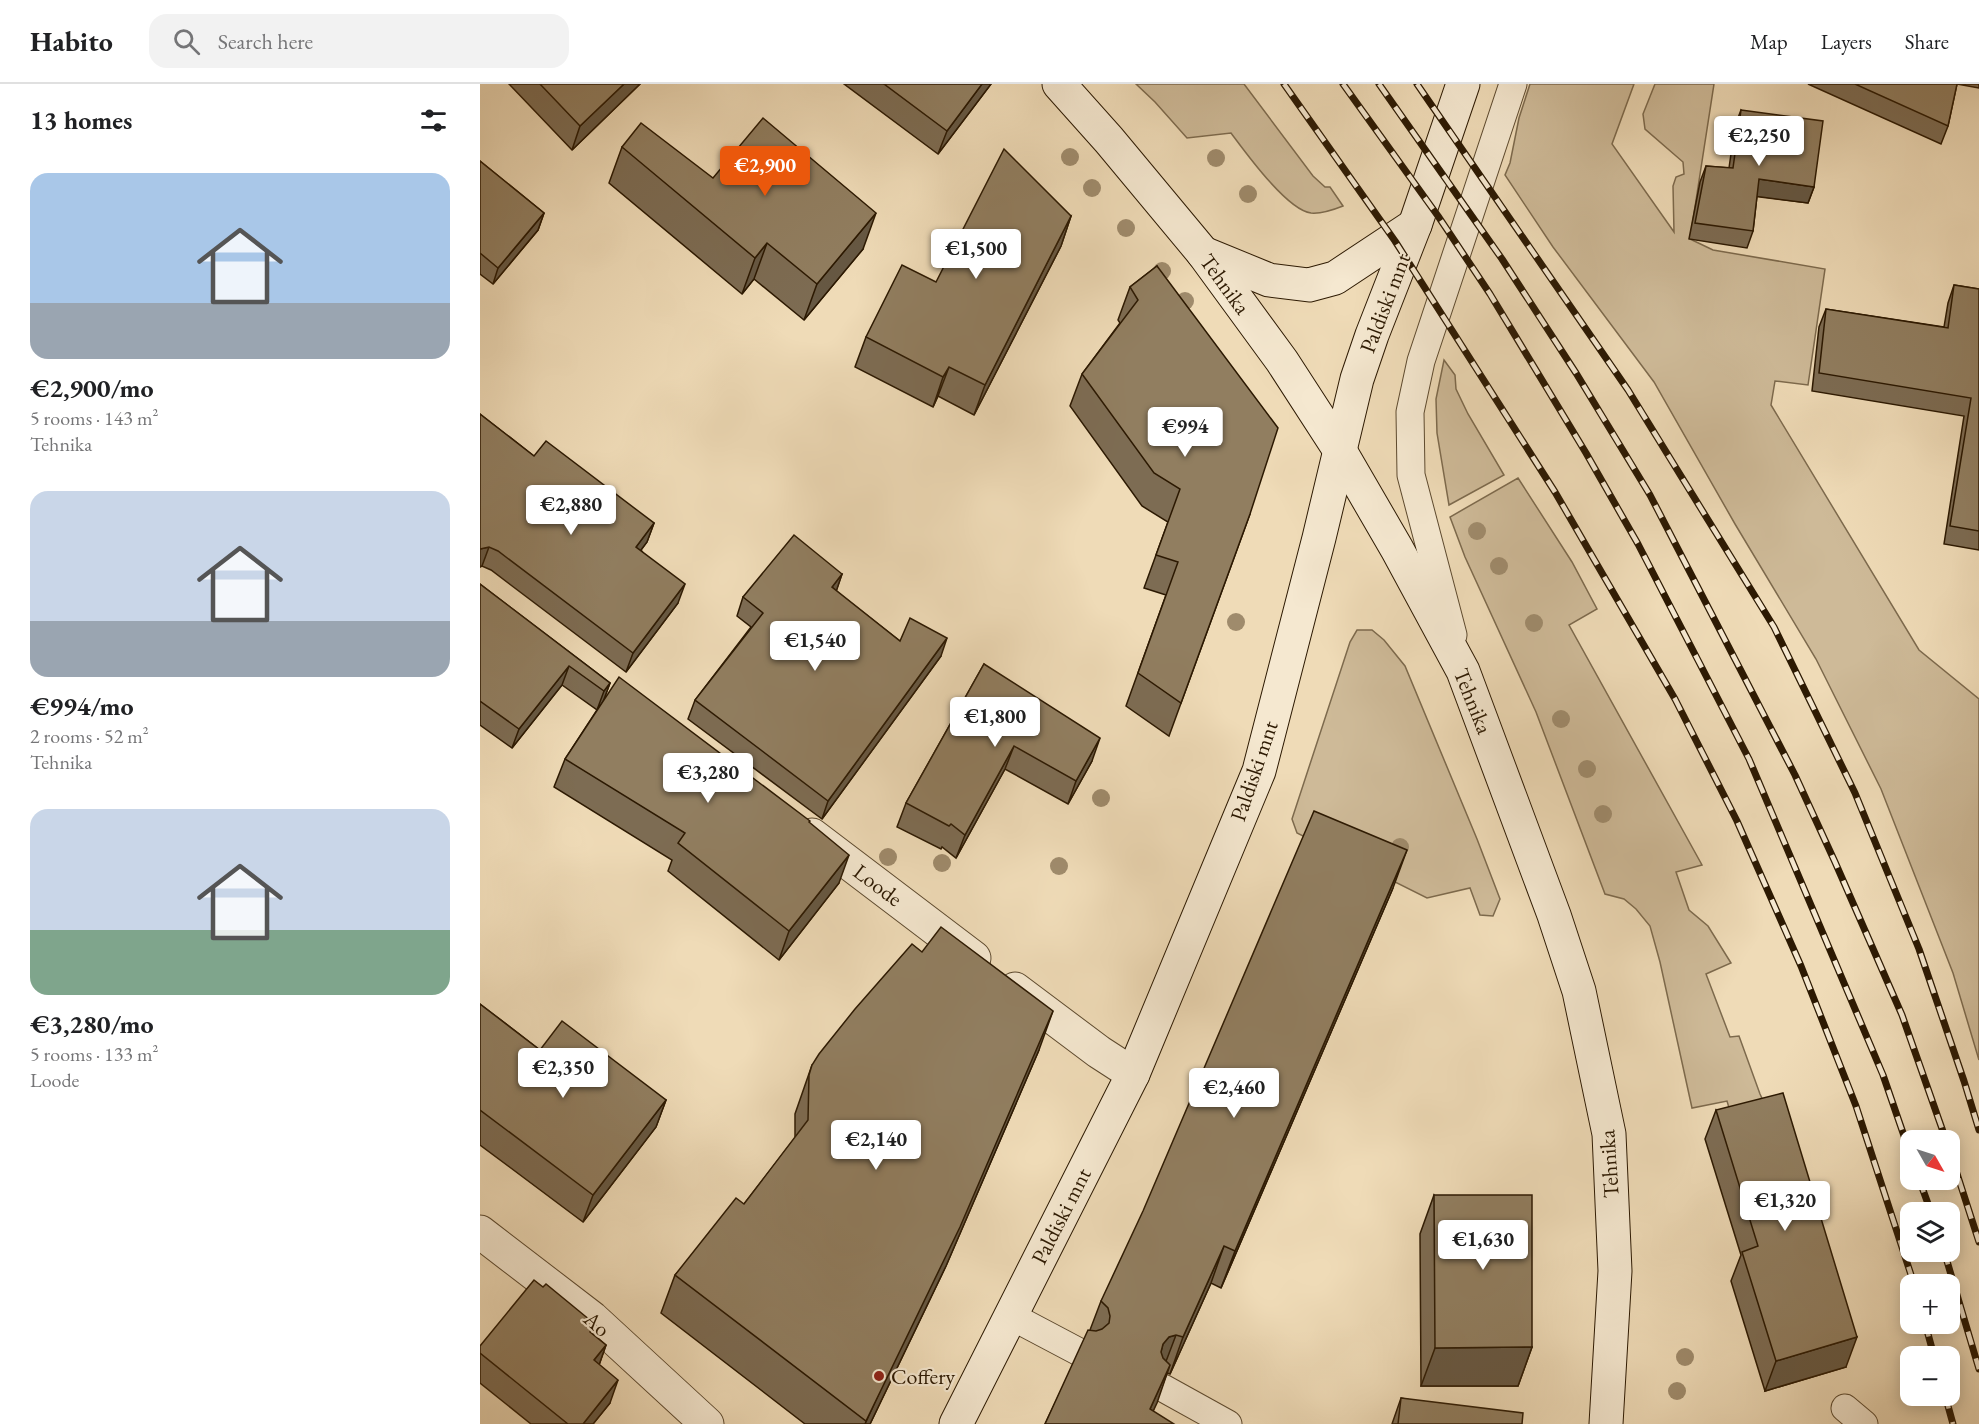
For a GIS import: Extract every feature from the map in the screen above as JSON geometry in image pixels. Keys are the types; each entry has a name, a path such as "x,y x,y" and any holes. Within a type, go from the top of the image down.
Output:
{"main road":[{"name":"Tehnika","path":"1059,84 1203,253 1281,361 1339,449 1397,549 1462,671 1550,904 1579,991 1609,1134 1615,1271 1606,1424"},
{"name":"Paldiski mnt","path":"956,1424 1133,1074 1259,771 1357,379 1463,84"},
{"path":"1203,253 1269,280 1309,285 1335,278 1414,225"},
{"name":"Loode","path":"792,821 1099,1052 1133,1074"},
{"name":"Ao","path":"480,1232 592,1318 707,1424"}],"lane":[{"path":"1462,671 1411,475 1410,412 1421,361 1513,84"},
{"path":"1011,1316 1081,1353"},
{"path":"1163,1388 1228,1424"}],"shaded area":[{"path":"1136,84 1244,84 1313,176 1325,187 1330,187 1343,206 1319,213 1301,210 1279,192 1231,133 1187,138"},
{"path":"1530,84 1634,84 1612,144 1674,232 1673,186 1676,177 1684,174 1683,162 1645,129 1643,114 1655,84 1714,84 1690,239 1713,250 1825,269 1808,385 1775,381 1771,405 1919,650 1979,699 1979,1060 1953,973 1881,789 1816,659 1654,382 1553,247 1505,175"},
{"path":"1444,360 1455,375 1456,389 1468,414 1504,475 1449,505 1437,433 1436,399"},
{"path":"1518,478 1572,562 1597,609 1569,625 1702,865 1676,872 1689,910 1708,926 1731,963 1706,974 1730,1037 1739,1036 1773,1122 1736,1131 1727,1101 1692,1108 1650,926 1624,899 1605,894 1536,712 1465,557 1450,517"},
{"path":"1357,630 1372,630 1384,640 1405,666 1500,899 1493,916 1480,915 1470,888 1427,898 1297,833 1292,819 1350,642"}],"building":[{"path":"540,84 624,84 580,126"},
{"path":"884,84 982,84 947,131"},
{"path":"1855,84 1957,84 1948,126"},
{"path":"1741,110 1823,121 1814,187 1759,179 1753,231 1695,223 1706,166 1733,168"},
{"path":"763,118 876,213 817,284 767,243 755,258 622,147 641,123 713,178"},
{"path":"1004,149 1071,216 985,385 949,367 943,377 866,337 902,265 936,282"},
{"path":"480,161 544,213 498,268 480,253"},
{"path":"1157,266 1278,428 1250,514 1181,703 1138,673 1178,562 1156,555 1180,489 1154,473 1082,374 1138,300 1130,287"},
{"path":"1954,285 1979,289 1979,531 1950,526 1971,398 1819,373 1826,309 1948,328"},
{"path":"480,414 534,456 546,441 654,523 636,547 685,584 633,653 498,551 489,547 480,549"},
{"path":"794,535 842,574 832,587 900,641 910,618 947,638 828,801 695,700 763,613 743,597"},
{"path":"480,584 610,683 604,691 569,666 519,729 480,701"},
{"path":"984,664 1100,738 1076,781 1014,746 965,835 951,824 949,826 906,803"},
{"path":"619,677 810,821 849,855 789,931 678,843 685,833 565,759"},
{"path":"1314,811 1407,850 1235,1251 1224,1246 1183,1337 1176,1335 1169,1337 1163,1344 1161,1352 1163,1358 1170,1365 1150,1409 1174,1424 1045,1424 1088,1330 1102,1329 1109,1323 1108,1308 1101,1301 1143,1211"},
{"path":"941,927 1053,1011 960,1227 866,1421 675,1275 736,1198 744,1204 808,1120 809,1075 819,1054 912,944 922,952"},
{"path":"480,1004 540,1050 562,1021 666,1100 593,1195 480,1110"},
{"path":"1783,1093 1857,1337 1776,1361 1742,1252 1758,1246 1716,1110"},
{"path":"1434,1195 1532,1195 1532,1347 1435,1348"},
{"path":"534,1280 543,1287 546,1284 596,1325 590,1332 606,1345 594,1360 618,1380 583,1424 568,1424 480,1353 480,1346"},
{"path":"1401,1398 1523,1413 1522,1424 1398,1424"}],"railway":[{"path":"1284,84 1395,241 1555,492 1675,699 1737,821 1801,966 1856,1106 1911,1274"},
{"path":"1343,84 1438,216 1490,294 1638,544 1749,759 1883,1075 1902,1130"},
{"path":"1379,84 1502,259 1576,373 1650,495 1795,775 1902,1015 1942,1130"},
{"path":"1417,84 1628,390 1774,627 1855,793 1919,949 1979,1130"},
{"path":"1960,1183 1979,1242"},
{"path":"1923,1190 1927,1202"},
{"path":"1947,1262 1979,1369"},
{"path":"1928,1334 1931,1346"},
{"path":"1948,1406 1953,1424"}],"place":[{"name":"Coffery","path":"879,1376"}]}
